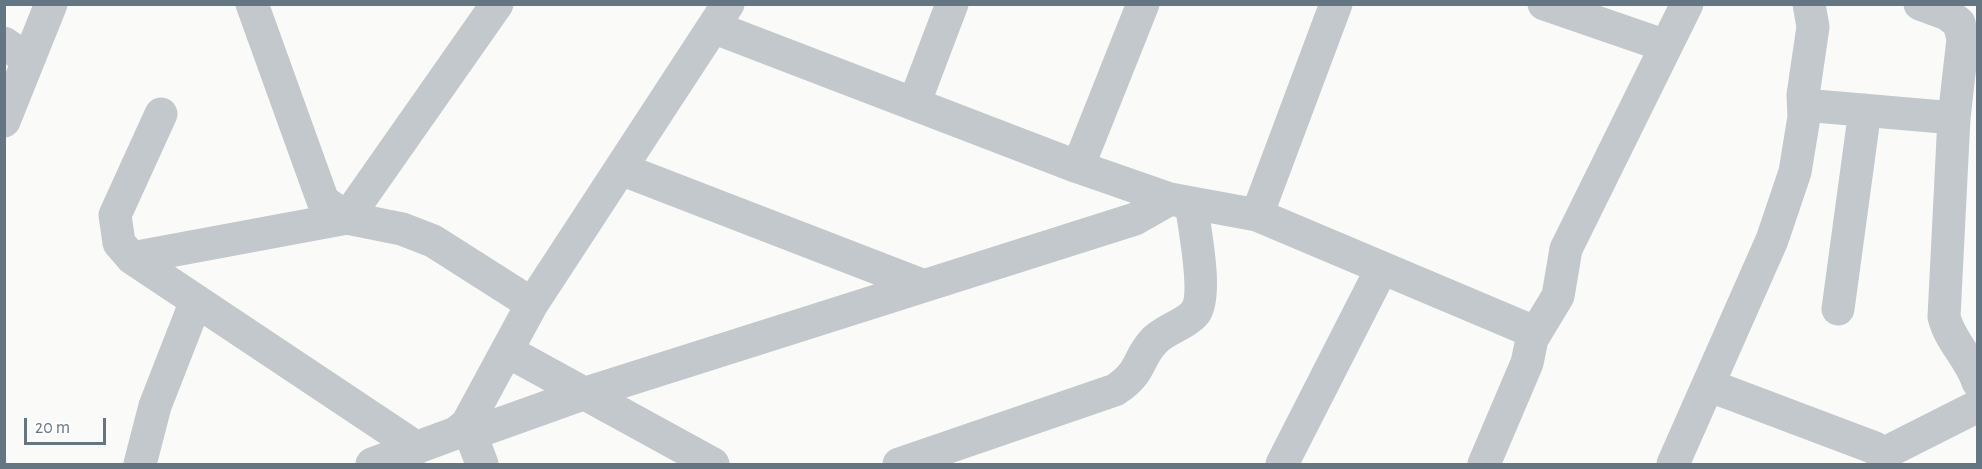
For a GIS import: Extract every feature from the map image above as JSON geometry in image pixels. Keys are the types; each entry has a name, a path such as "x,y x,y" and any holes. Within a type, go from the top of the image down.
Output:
{"street":[{"path":"4,120 16,51 51,4"},
{"path":"347,218 497,4"},
{"path":"914,104 952,4"},
{"path":"1078,167 1143,4"},
{"path":"1257,215 1336,4"},
{"path":"1484,465 1527,363 1532,339 1558,296 1566,249 1687,4"},
{"path":"1674,465 1772,240 1795,171 1812,27 1809,4"},
{"path":"1920,4 1947,14 1959,23 1963,39 1954,118 1944,317 1948,332 1974,373 1977,382"},
{"path":"1552,6 1666,46"},
{"path":"254,13 323,201 347,218"},
{"path":"482,465 469,429 532,304 721,16 914,104 1078,167 1180,201 1257,215 1527,329 1532,339"},
{"path":"1804,105 1954,118"},
{"path":"1838,309 1865,110"},
{"path":"161,114 115,215 119,243 132,258 417,448"},
{"path":"621,169 924,286"},
{"path":"372,465 456,433 1135,219 1180,201"},
{"path":"899,465 1115,390 1131,379 1156,338 1194,314 1198,307 1201,286 1180,201"},
{"path":"132,258 347,218 402,229 433,242 532,304"},
{"path":"1282,465 1382,268"},
{"path":"140,465 155,406 196,301"},
{"path":"507,351 713,465"},
{"path":"1708,385 1875,448 1883,460 1977,406"}]}
